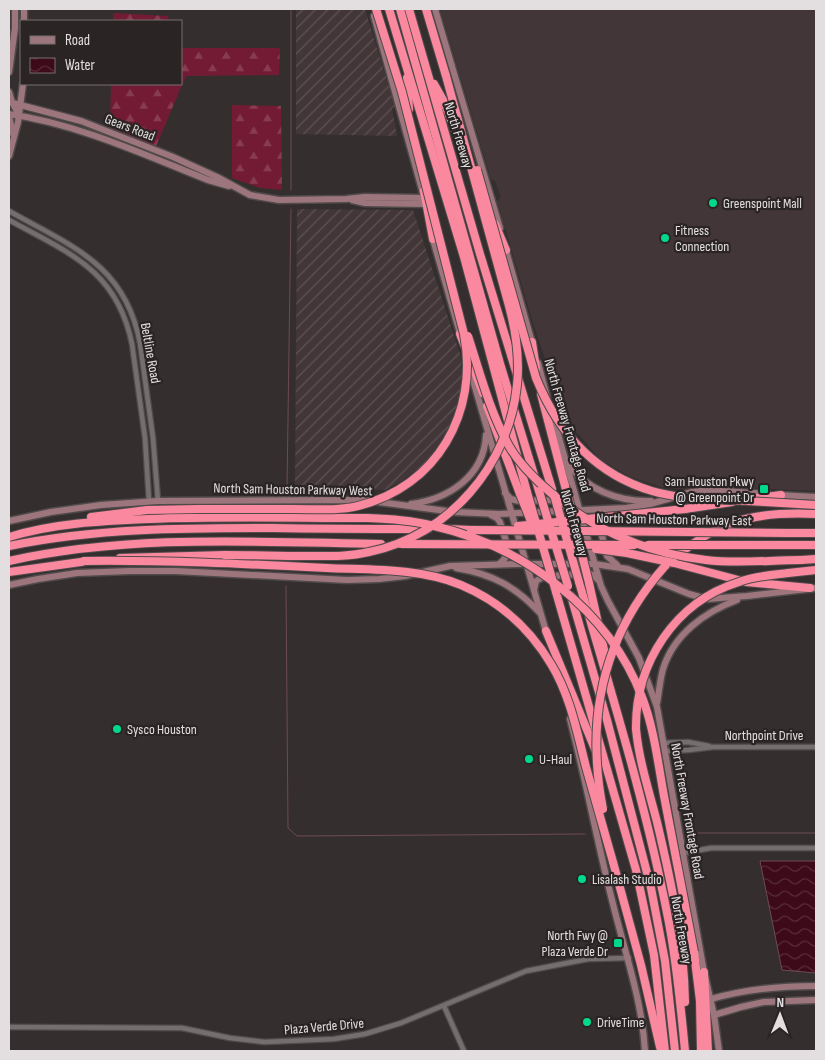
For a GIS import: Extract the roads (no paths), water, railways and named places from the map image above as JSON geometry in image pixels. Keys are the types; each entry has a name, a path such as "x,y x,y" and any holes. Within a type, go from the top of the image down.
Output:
{"highway":[{"path":"9,536 96,517 147,510 343,508 370,503 394,492 413,479 434,460 450,437 461,411 467,382 468,362 465,339 402,92 374,9"},
{"path":"389,9 464,257 524,493"},
{"name":"North Freeway","path":"400,9 500,367 568,586 607,720 653,895 665,961 675,1051"},
{"name":"North Freeway","path":"409,9 480,254 552,489 648,828 665,903 677,972 685,1051"},
{"path":"9,572 84,561 149,556 332,556 370,552 397,544 427,530 455,508 478,485 498,452 510,420 517,384 518,351 509,306 426,9"},
{"path":"406,66 408,103 433,239"},
{"path":"426,71 443,100 506,250"},
{"path":"446,76 483,186 536,378 549,407 563,429 575,443 600,465 618,477 653,492 689,497 816,505"},
{"path":"454,291 485,387 502,432 522,464 564,505 583,518 621,537 648,548 670,554 719,561 816,559"},
{"path":"460,334 524,493 556,592 622,818 636,870 654,955 663,1051"},
{"path":"532,342 539,386 569,484 589,584 601,631 616,712"},
{"path":"471,530 686,509 781,495"},
{"path":"613,862 596,771 595,734 599,700 615,644 638,602 665,566 696,542 721,527 741,519 768,514 816,514"},
{"path":"52,526 102,521 189,518 395,520 435,526 470,536 497,548 535,569 569,595 603,630 628,667 642,696 654,742 694,952 700,1002 701,1051"},
{"name":"North Sam Houston Parkway East","path":"9,546 68,536 126,530 208,528 816,533"},
{"name":"North Sam Houston Parkway East","path":"9,561 66,551 144,543 816,546"},
{"path":"546,545 618,552 674,563 746,582 813,588"},
{"path":"84,561 226,563 409,573 451,581 483,596 508,614 541,649 556,673 572,712 663,1051"},
{"path":"685,1051 684,971 676,912 661,839 640,758 636,729 638,702 646,670 655,649 677,621 706,597 728,586 753,578 816,570"},
{"path":"546,631 622,818"},
{"path":"704,972 708,1051"}],"main road":[{"path":"9,72 15,28 15,9"},
{"path":"374,9 425,201 433,239 576,742 613,904 638,997 645,1051"},
{"name":"North Freeway Frontage Road","path":"435,9 566,458 569,484 594,564 608,601 639,658 657,707 719,1051"},
{"path":"9,156 19,116 23,85"},
{"path":"9,92 10,102 19,116"},
{"name":"Gears Road","path":"10,102 81,121 174,157 217,176 250,195 279,200 365,197 425,201"},
{"path":"9,115 14,137"},
{"name":"Gears Road","path":"9,115 58,123 208,180 237,188"},
{"path":"102,139 104,130"},
{"path":"170,165 174,157"},
{"path":"402,505 435,499 454,490 463,482 481,459 486,444 486,426"},
{"path":"566,458 582,479 608,494 643,501 664,500"},
{"path":"504,492 515,501 557,501 566,498 569,494 569,484"},
{"name":"North Sam Houston Parkway East","path":"579,511 635,507 692,492 706,491 816,497"},
{"name":"North Sam Houston Parkway West","path":"9,521 56,511 149,501 364,500 487,514 579,511"},
{"path":"605,510 601,512 598,520 607,556 614,564 636,571 698,597 716,599 813,588"},
{"path":"487,514 500,522 508,551 504,561 499,564"},
{"path":"9,585 77,574 130,570 347,580 405,576 445,566 594,564 621,567"},
{"path":"445,566 477,573 502,582 527,600 541,615"},
{"path":"534,593 536,581 543,576 588,573 596,577 601,586"},
{"path":"657,707 663,668 670,652 681,637 715,609 747,596"},
{"path":"711,1000 731,994 769,988 816,986"},
{"path":"769,988 770,1002"},
{"path":"714,1015 741,1007 770,1002 816,1000"}],"street":[{"name":"Beltline Road","path":"9,211 90,258 110,277 127,301 137,328 140,343 152,431 158,501"},
{"name":"Beltline Road","path":"9,220 85,264 104,282 120,305 132,344 144,431 149,501"},
{"name":"Northpoint Drive","path":"664,743 688,742 713,747"},
{"name":"Northpoint Drive","path":"665,751 713,747 816,747"},
{"path":"683,853 711,848 816,848"},
{"name":"Plaza Verde Drive","path":"9,1027 182,1028 230,1038 264,1042 334,1039 378,1031 402,1024 502,980 532,970 595,958 628,958"},
{"path":"444,1006 464,1051"}],"water":[{"path":"760,861 816,861 816,973 782,970"}],"waterway":[{"path":"291,9 291,190"},
{"path":"287,489 291,209"},
{"path":"286,586 288,828 297,836 585,834"},
{"path":"690,833 816,833"}],"place":[{"name":"Greenspoint Mall","path":"713,203"},
{"name":"Fitness Connection","path":"665,238"},
{"name":"Sam Houston Pkwy @ Greenpoint Dr","path":"764,489"},
{"name":"Sysco Houston","path":"117,729"},
{"name":"U-Haul","path":"529,759"},
{"name":"Lisalash Studio","path":"582,879"},
{"name":"North Fwy @ Plaza Verde Dr","path":"618,943"},
{"name":"DriveTime","path":"587,1022"}]}
